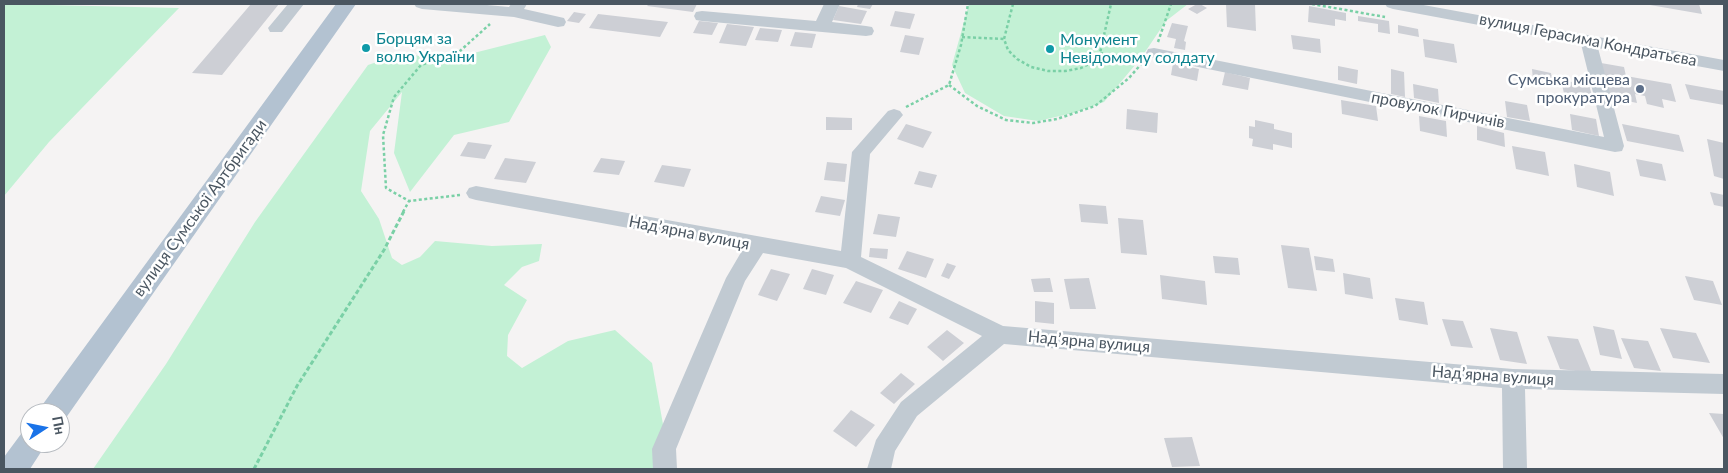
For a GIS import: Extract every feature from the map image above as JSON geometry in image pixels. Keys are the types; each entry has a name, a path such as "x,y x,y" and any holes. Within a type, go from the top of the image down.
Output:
{"main road":[{"name":"вулиця Сумської Артбригади","path":"60,403 346,4"},
{"path":"13,469 24,453"}],"street":[{"path":"276,28 296,4"},
{"path":"422,4 517,8 558,22"},
{"path":"820,26 825,20 832,4"},
{"name":"вулиця Герасима Кондратьєва","path":"1393,4 1443,8 1588,40 1724,66"},
{"path":"702,16 866,31"},
{"name":"провулок Гирчичів","path":"1154,53 1615,146 1588,40"},
{"path":"850,261 861,152 894,115"},
{"name":"Надʼярна вулиця","path":"476,192 757,246 850,261 1000,335 1513,379 1724,384"},
{"path":"666,469 664,449 736,278 757,246"},
{"path":"879,469 884,448 909,409 1000,335"},
{"path":"1513,379 1515,469"}],"path":[{"path":"920,99 949,85 962,37 968,4"},
{"path":"1013,4 1004,39 1008,50 1031,67 1065,72 1081,68 1093,62 1100,53 1111,4"},
{"path":"949,85 977,106 1006,120 1033,123 1057,119 1094,106 1129,78 1154,53 1171,4"},
{"path":"476,192 409,201 386,188 383,135 394,97 421,65 460,50 488,25 517,8"},
{"path":"962,37 1004,39"},
{"path":"1100,53 1131,58"},
{"path":"254,469 297,386 384,250 409,201"}],"green space":[{"path":"4,4 179,8 49,142 4,196"},
{"path":"969,4 1188,4 1166,21 1141,58 1104,102 1073,113 1038,121 1004,116 965,93 952,65"},
{"path":"545,35 551,47 509,122 454,135 410,192 394,153 402,92 370,131 361,191 379,219 392,258 402,265 420,257 435,241 492,246 542,244 539,261 522,267 504,285 527,300 508,335 507,356 522,368 568,341 615,330 652,363 671,469 93,469 166,364 255,222 368,65 406,52 438,62"}],"building":[{"path":"251,4 279,4 222,75 192,73"},
{"path":"649,4 697,4 693,12 647,6"},
{"path":"858,4 873,4 870,9 857,7"},
{"path":"1197,4 1207,8 1197,14 1188,9"},
{"path":"1226,4 1255,4 1256,31 1227,27"},
{"path":"1699,4 1702,14 1650,5"},
{"path":"839,6 867,11 861,24 833,20"},
{"path":"1309,6 1346,13 1346,21 1335,19 1335,26 1308,22"},
{"path":"895,11 915,14 910,29 890,26"},
{"path":"574,12 586,14 579,23 567,21"},
{"path":"598,14 668,22 660,37 589,28"},
{"path":"1358,16 1389,21 1390,34 1378,32 1378,24 1358,21"},
{"path":"699,21 718,23 712,35 693,33"},
{"path":"1172,23 1188,26 1184,41 1186,42 1185,50 1174,48 1176,39 1167,37"},
{"path":"727,24 754,27 746,46 719,43"},
{"path":"1398,25 1418,29 1419,37 1398,33"},
{"path":"760,28 782,30 778,42 755,40"},
{"path":"795,32 816,34 812,48 790,46"},
{"path":"905,35 924,38 919,55 900,52"},
{"path":"1291,35 1320,39 1321,53 1293,49"},
{"path":"1423,39 1454,44 1457,63 1425,57"},
{"path":"1173,63 1199,69 1197,81 1171,75"},
{"name":"Сумська місцева прокуратура","path":"1601,63 1624,67 1626,76 1671,84 1676,102 1662,99 1664,108 1647,104 1645,96 1635,94 1637,103 1609,97"},
{"path":"1338,66 1358,70 1357,84 1338,80"},
{"path":"1391,69 1404,72 1405,97 1391,94"},
{"path":"1532,69 1551,73 1553,84 1533,80"},
{"path":"1225,72 1250,78 1248,90 1222,85"},
{"path":"1561,80 1589,85 1594,103 1565,98"},
{"path":"1413,84 1438,89 1439,103 1414,98"},
{"path":"1685,84 1724,91 1724,105 1690,99"},
{"path":"1341,100 1376,106 1378,121 1342,114"},
{"path":"1505,101 1527,105 1530,121 1507,117"},
{"path":"1127,109 1158,113 1157,133 1126,129"},
{"path":"1570,114 1596,119 1599,136 1572,130"},
{"path":"1419,116 1446,121 1447,137 1420,131"},
{"path":"826,117 852,118 852,130 826,130"},
{"path":"1255,120 1274,124 1274,129 1292,133 1292,148 1273,144 1273,150 1252,146 1253,139 1249,138 1249,126 1255,127"},
{"path":"906,124 932,132 923,148 897,139"},
{"path":"1622,124 1679,135 1684,152 1627,141"},
{"path":"1477,126 1504,133 1505,147 1477,140"},
{"path":"1707,139 1724,143 1724,179 1714,176"},
{"path":"468,142 492,145 485,159 460,156"},
{"path":"1512,146 1545,152 1549,176 1516,169"},
{"path":"505,158 536,162 526,183 494,179"},
{"path":"601,158 625,161 619,175 593,172"},
{"path":"1636,159 1662,164 1666,181 1640,176"},
{"path":"827,162 847,164 845,182 824,180"},
{"path":"1574,164 1610,172 1614,196 1577,187"},
{"path":"662,165 691,169 684,187 654,182"},
{"path":"919,171 937,175 932,188 914,184"},
{"path":"1710,192 1724,195 1724,207 1714,205"},
{"path":"821,196 845,200 840,216 815,212"},
{"path":"1079,204 1106,206 1108,224 1081,222"},
{"path":"878,214 900,217 896,237 873,234"},
{"path":"1118,218 1143,220 1147,255 1121,253"},
{"path":"1281,245 1309,248 1317,291 1288,288"},
{"path":"870,248 888,249 887,259 869,257"},
{"path":"907,251 934,259 926,278 898,269"},
{"path":"1213,256 1238,258 1240,275 1215,273"},
{"path":"1314,256 1333,259 1335,272 1316,270"},
{"path":"947,263 956,266 949,279 941,276"},
{"path":"771,269 790,274 777,301 758,295"},
{"path":"812,269 834,275 826,295 803,289"},
{"path":"1343,273 1370,278 1373,299 1345,294"},
{"path":"1160,275 1205,281 1207,305 1162,299"},
{"path":"1685,276 1713,281 1722,305 1694,300"},
{"path":"1050,278 1053,292 1034,292 1031,279"},
{"path":"1089,278 1096,309 1070,309 1064,279"},
{"path":"856,281 883,290 871,313 843,303"},
{"path":"1395,298 1424,302 1428,325 1399,320"},
{"path":"899,301 917,309 908,325 889,318"},
{"path":"1035,301 1054,303 1054,324 1035,322"},
{"path":"1442,319 1463,321 1473,348 1451,346"},
{"path":"1593,326 1614,330 1622,359 1600,355"},
{"path":"1490,328 1517,332 1527,364 1500,360"},
{"path":"1660,328 1696,333 1710,363 1673,358"},
{"path":"947,330 964,343 943,361 927,347"},
{"path":"1547,336 1578,339 1592,373 1560,369"},
{"path":"1621,338 1648,341 1661,371 1634,368"},
{"path":"901,373 915,384 894,404 880,393"},
{"path":"851,410 875,425 856,447 833,431"},
{"path":"1709,413 1724,414 1724,439"},
{"path":"1192,437 1200,466 1172,467 1164,438"}],"place":[{"name":"Борцям за волю України","path":"366,48"},
{"name":"Монумент Невідомому солдату","path":"1050,49"},
{"name":"Сумська місцева прокуратура","path":"1640,89"}]}
